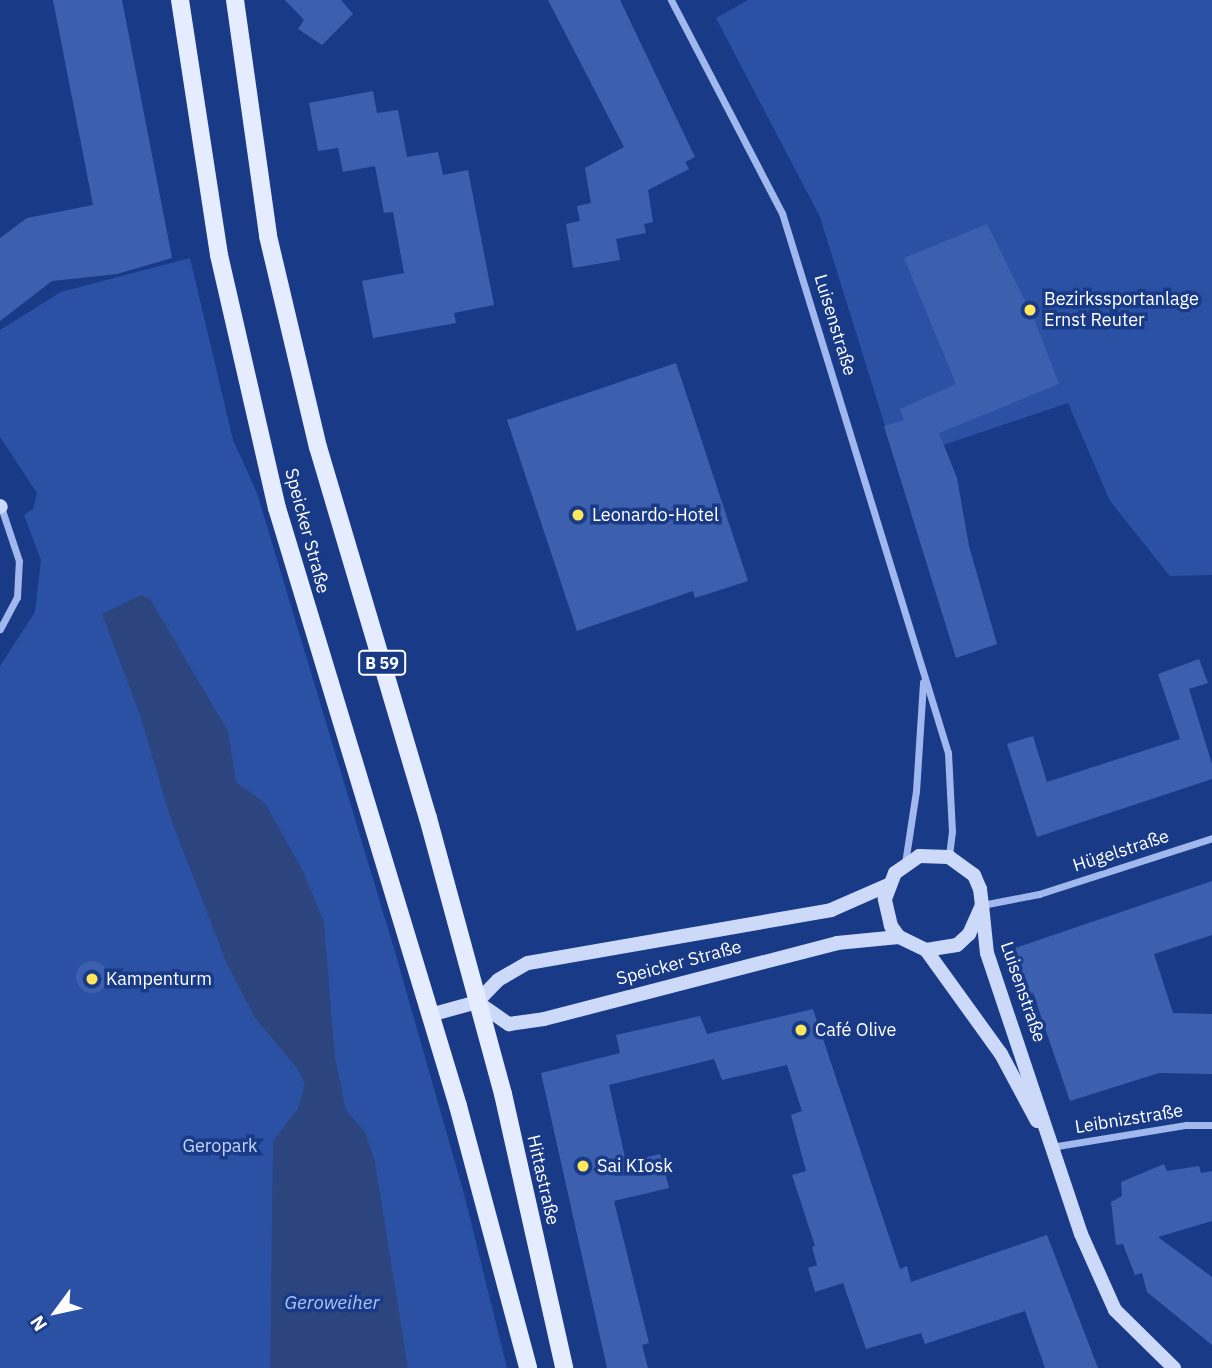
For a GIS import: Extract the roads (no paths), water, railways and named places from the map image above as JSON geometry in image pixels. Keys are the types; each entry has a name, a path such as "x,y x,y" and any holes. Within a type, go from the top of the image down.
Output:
{"main road":[{"name":"Speicker Straße","path":"180,0 219,255 277,508 430,1014"},
{"name":"Speicker Straße","path":"235,0 268,236 318,447 428,818 477,1002"},
{"name":"Hittastraße","path":"477,1002 503,1094 564,1368"},
{"path":"430,1014 528,1368"}],"street":[{"name":"Luisenstraße","path":"671,0 782,213 948,754 952,831 949,857"},
{"path":"0,506 19,561 17,597 0,629"},
{"name":"Luisenstraße","path":"905,863 916,791 923,678"},
{"name":"Hügelstraße","path":"982,905 1039,894 1212,838"},
{"path":"926,855 949,857 974,875 982,905 978,921 957,945 926,950 899,937 886,913 888,885 905,863 926,855"},
{"name":"Speicker Straße","path":"430,1014 477,1002 498,980 528,963 831,910 888,885"},
{"name":"Luisenstraße","path":"982,905 987,953 1022,1047 1051,1147 1081,1234 1115,1310 1153,1352 1174,1368"},
{"name":"Speicker Straße","path":"477,1002 509,1024 544,1019 837,943 899,937"},
{"name":"Luisenstraße","path":"926,950 1001,1054 1051,1147"},
{"name":"Leibnizstraße","path":"1051,1147 1186,1125 1212,1125"}],"water":[{"name":"Geroweiher","path":"141,595 150,599 228,731 236,782 265,803 303,871 324,922 335,1058 346,1110 365,1132 375,1162 408,1368 270,1368 273,1141 298,1108 305,1084 297,1068 255,1018 227,964 170,817 141,718 102,614"}],"place":[{"name":"Bezirkssportanlage Ernst Reuter","path":"1030,310"},
{"name":"Leonardo-Hotel","path":"578,515"},
{"name":"Kampenturm","path":"92,979"},
{"name":"Café Olive","path":"801,1030"},
{"name":"Sai KIosk","path":"583,1166"}],"park label":[{"name":"Geropark","path":"220,1146"}]}
